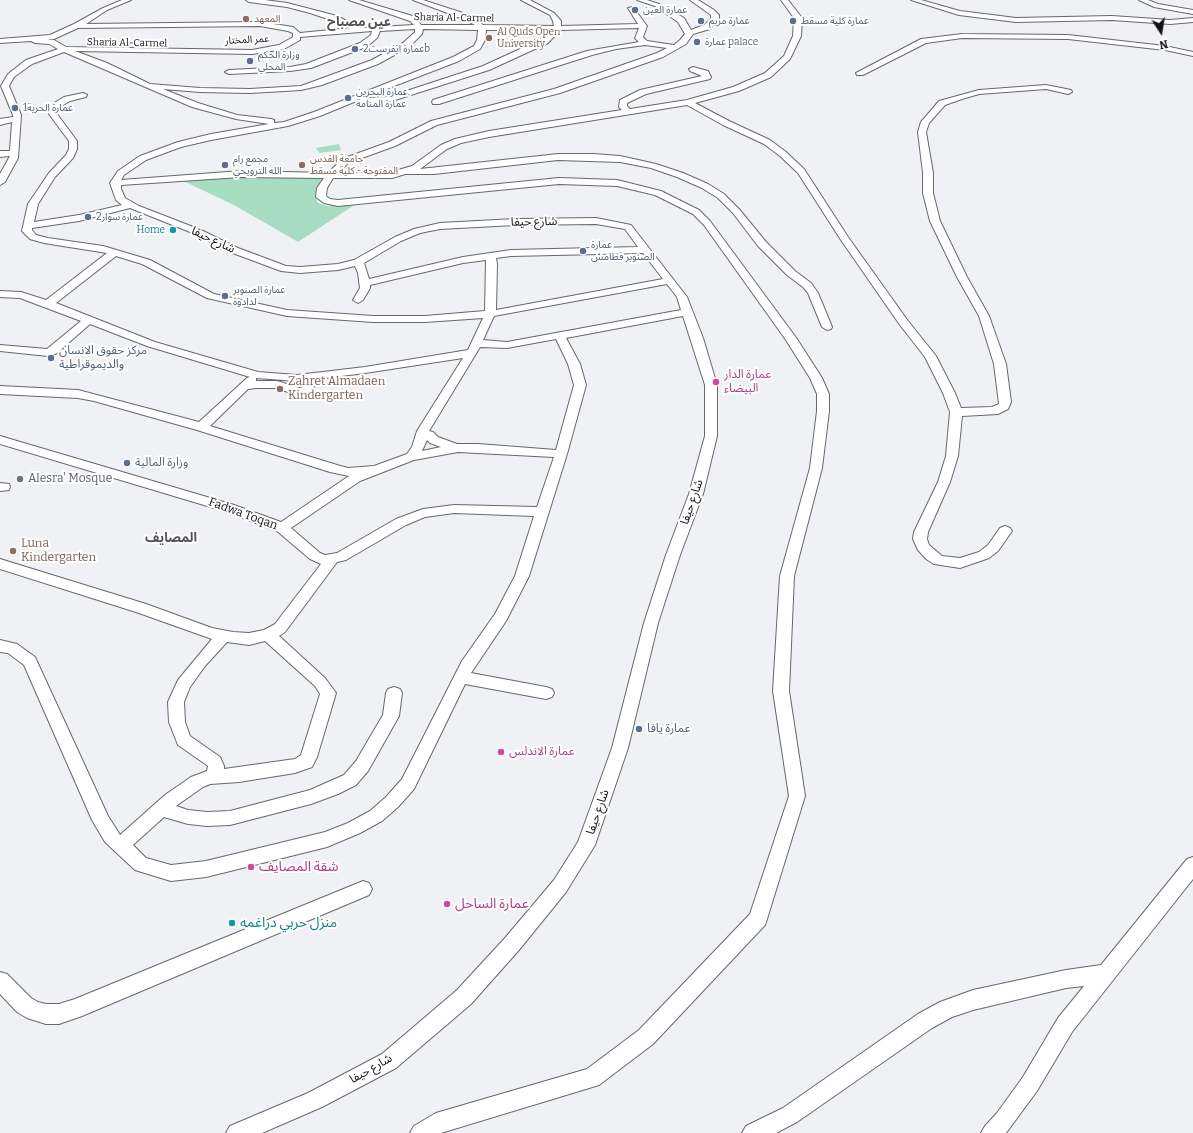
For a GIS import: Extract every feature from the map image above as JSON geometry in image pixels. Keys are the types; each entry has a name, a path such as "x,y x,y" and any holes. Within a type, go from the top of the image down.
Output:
{"street":[{"path":"50,54 59,40 76,27 94,15 128,0"},
{"path":"250,0 287,5 334,18 351,25 358,30"},
{"path":"226,79 278,90 301,88 319,83 375,62 411,41 419,32 419,27 413,19 352,0"},
{"path":"115,183 121,173 131,165 178,145 211,137 285,124 317,114 456,59 477,47 481,40 482,29 469,18 416,0"},
{"path":"350,102 389,99 486,68 545,41 558,28 557,21 552,14 537,5 524,0"},
{"path":"422,1133 436,1124 592,1078 646,1037 758,919 797,796 781,691 787,576 816,468 823,411 823,394 816,378 791,339 707,223 696,212 658,193 617,183 559,181 338,204 327,202 321,197 329,175 365,154 392,144 434,123 557,91 660,55 683,42 688,32 686,24 675,15 657,5 640,0"},
{"path":"688,32 698,31 707,27 715,19 715,15 712,12 693,0"},
{"path":"401,173 415,168 444,147 458,141 490,134 688,102 736,89 768,75 787,57 797,36 798,18 784,0"},
{"path":"914,0 959,13 1016,20 1112,18 1170,22 1193,20"},
{"path":"1137,0 1162,8 1193,12"},
{"path":"631,8 643,26 639,38 645,43"},
{"path":"953,21 959,13"},
{"path":"611,19 615,27"},
{"name":"Sharia Al-Carmel","path":"50,54 270,53 288,49 303,38 300,35 302,31 296,27 281,23 262,22 76,27"},
{"name":"عمر المختار","path":"76,27 260,24 290,29 300,35"},
{"name":"Sharia Al-Carmel","path":"300,35 419,27 482,29 643,26"},
{"path":"46,38 76,27"},
{"path":"150,86 226,79 274,70 308,66 363,45 374,36 378,29"},
{"path":"860,73 924,41 953,33 953,30 962,35"},
{"path":"924,41 962,35 1076,37 1132,45 1170,48 1193,53"},
{"path":"0,42 46,38 59,40"},
{"path":"0,42 51,42 59,40"},
{"path":"59,40 64,49"},
{"path":"436,102 590,53 616,47 645,43 675,47"},
{"path":"0,182 14,158 17,120 17,115 6,90 7,82 17,71 29,62 64,49 79,54 195,105 236,117 285,124"},
{"name":"عمر المختار","path":"64,49 227,54"},
{"path":"628,112 624,107 624,102 643,92 707,77 705,73 693,69"},
{"path":"956,412 994,411 1004,406 1005,402 1000,364 984,316 962,277 936,221 928,193 928,173 922,132 925,122 942,104 959,97 980,92 1046,87 1068,92"},
{"path":"83,95 66,99 54,107 53,114 69,134 73,141 73,149 70,156 52,175 33,204 27,231 33,237 47,241 103,249 146,262 211,296 287,313 374,320 425,319 490,314 669,281"},
{"path":"688,102 726,123 767,142 783,154 800,171 844,238 930,356 949,393 956,412 950,463 944,482 921,532 920,539 923,547 931,556 939,561 960,563 984,555 993,548 1005,531"},
{"path":"0,122 17,120"},
{"path":"0,154 14,153"},
{"path":"28,226 79,218 108,212 131,205 125,192 127,182 132,172 152,155"},
{"path":"329,175 358,174 379,176 558,157 620,159 653,166 680,175 705,186 721,196 736,211 762,244 791,273 808,286 813,293 827,327"},
{"path":"115,183 226,175 358,174 399,170 423,162"},
{"path":"132,172 133,175 138,178 159,180"},
{"path":"125,192 130,186 159,180"},
{"name":"شارع حيفا","path":"115,183 117,194 121,200 198,232 234,250 285,269 300,270 338,267 358,262 398,239 417,231 440,226 596,220 620,224 628,227 682,297 697,338 711,385 711,436 696,494 673,555 651,623 620,748 586,845 560,886 512,944 464,996 389,1061 315,1100 237,1133"},
{"path":"365,282 463,260 511,253 645,250"},
{"path":"48,304 114,253"},
{"path":"282,528 355,478 429,451 431,445 428,430 474,349 490,314 492,264 490,256"},
{"path":"358,262 363,272 365,282 365,288 358,300"},
{"path":"0,294 21,295 151,344 257,375 297,378 365,370 474,349 495,349 507,345 687,312"},
{"path":"0,348 48,353 53,351 89,320"},
{"path":"0,646 12,648 30,661 101,820 111,837 141,864 171,873 206,869 327,839 354,828 376,816 392,802 408,784 467,664 501,617 522,576 543,512 580,385 574,364 559,335"},
{"path":"202,427 257,375"},
{"path":"245,386 256,384 278,385 300,392 308,389 311,382 311,376"},
{"path":"0,390 78,394 107,400 202,427 348,472 379,470"},
{"path":"428,430 439,442 458,448"},
{"name":"Fadwa Toqan","path":"0,440 229,508 282,528 315,556 324,560 332,560"},
{"path":"416,456 458,448 560,454"},
{"path":"326,466 338,475 341,480 342,487"},
{"path":"0,564 224,636 249,639 268,636 280,628 332,560 341,557 400,522 423,513 454,508 543,512"},
{"path":"214,776 216,766 214,762 184,740 177,722 176,702 183,684 200,662 224,636"},
{"path":"120,846 162,809 196,782 214,776 239,775 296,766 306,762 309,757 328,693 320,682 268,636"},
{"path":"461,677 546,693"},
{"path":"162,809 188,817 207,819 230,818 298,801 332,790 350,780 362,766 391,716 394,693"},
{"path":"992,1133 1004,1120 1030,1084 1065,1025 1193,865"},
{"path":"0,981 24,1006 34,1011 46,1014 59,1014 75,1009 363,889"},
{"path":"753,1133 790,1115 925,1021 947,1009 973,1000 1066,979 1106,974"}],"green space":[{"path":"339,144 341,150 319,153 316,148"},
{"path":"313,175 324,180 324,182 317,187 315,196 318,203 327,206 356,204 298,242 234,205 177,178"}],"place":[{"name":"عمارة العين","path":"635,10"},
{"name":"المعهد","path":"246,19"},
{"name":"عمارة مريم","path":"701,21"},
{"name":"عمارة كلية مسقط","path":"793,21"},
{"name":"Al Quds Open University","path":"489,38"},
{"name":"عمارة palace","path":"697,42"},
{"name":"عمارة ايفرست2b","path":"355,49"},
{"name":"وزارة الحكم المحلي","path":"250,61"},
{"name":"عمارة البحرين. عمارة المنامة","path":"348,98"},
{"name":"عمارة الحرية1","path":"15,108"},
{"name":"مجمع رام الله الترويحي","path":"225,165"},
{"name":"جامعة القدس المفتوحة - كلية مسقط","path":"302,165"},
{"name":"عمارة سوار2","path":"88,217"},
{"name":"Home","path":"173,230"},
{"name":"عمارة الصنوبر قطامش","path":"583,251"},
{"name":"عمارة الصنوبر لدادوة","path":"225,296"},
{"name":"مركز حقوق الانسان والديموقراطية","path":"51,358"},
{"name":"عمارة الدار البيضاء","path":"716,382"},
{"name":"Zahret Almadaen Kindergarten","path":"280,389"},
{"name":"وزارة المالية","path":"127,463"},
{"name":"Alesra' Mosque","path":"20,479"},
{"name":"Luna Kindergarten","path":"13,551"},
{"name":"عمارة يافا","path":"639,729"},
{"name":"عمارة الاندلس","path":"501,752"},
{"name":"شقة المصايف","path":"251,867"},
{"name":"عمارة الساحل","path":"447,904"},
{"name":"منزل حربي دراغمه","path":"232,923"}],"district":[{"name":"عين مصباح","path":"359,22"},
{"name":"المصايف","path":"171,538"}]}
